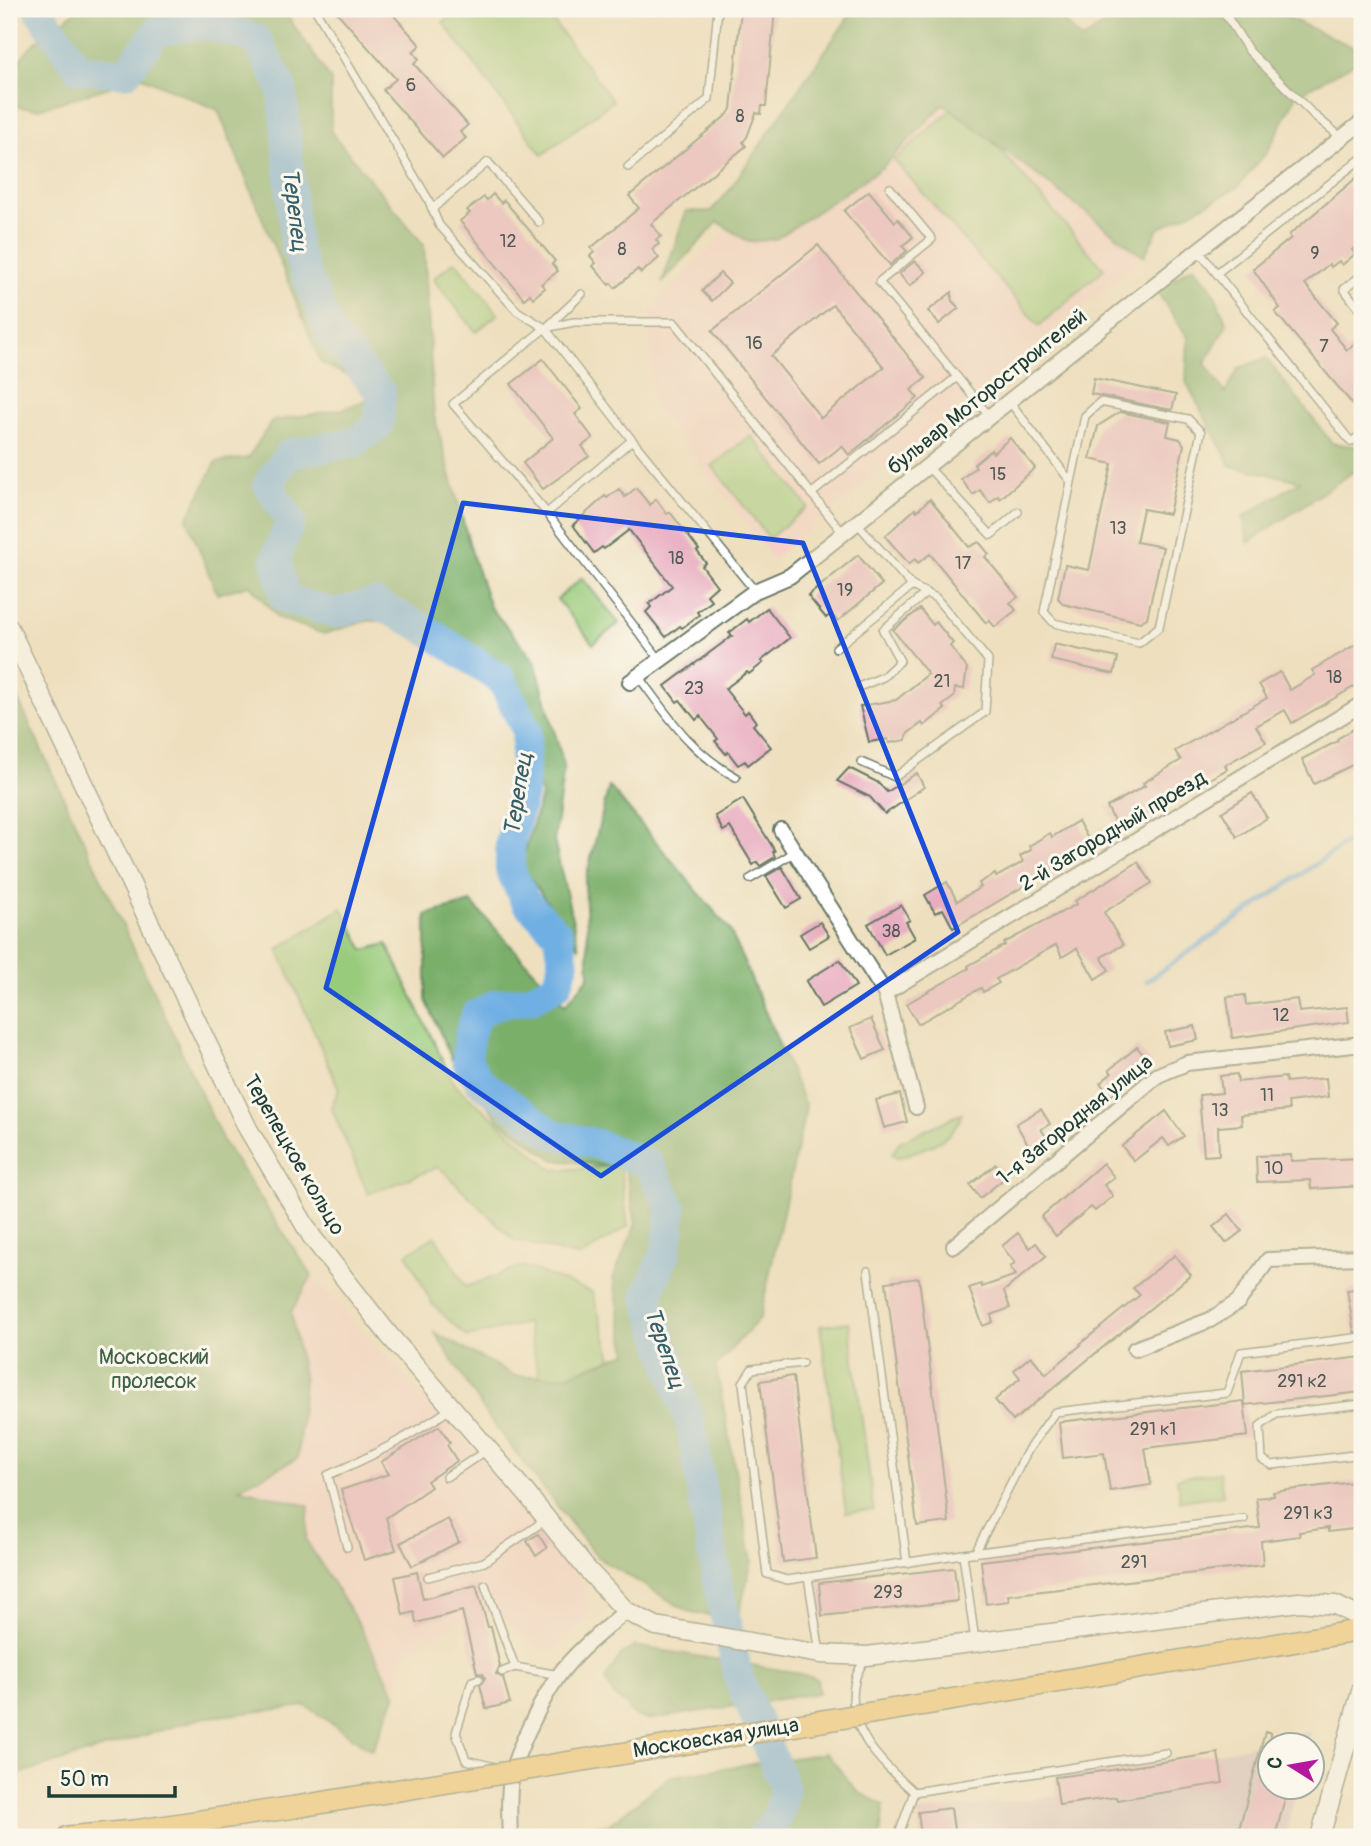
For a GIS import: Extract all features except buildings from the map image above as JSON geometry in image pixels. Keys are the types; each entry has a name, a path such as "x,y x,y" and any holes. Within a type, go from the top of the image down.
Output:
{"main road":[{"name":"Московская улица","path":"68,1837 134,1831 295,1807 1362,1630"}],"street":[{"name":"бульвар Моторостроителей","path":"634,679 755,591 790,576 1362,122"},
{"name":"Терепецкое кольцо","path":"9,628 248,1129 312,1237 389,1335 625,1611 656,1626 821,1654 867,1656 1298,1602 1335,1605 1362,1618"},
{"name":"2-й Загородный проезд","path":"885,993 1362,704"},
{"path":"781,830 885,993 916,1107"},
{"name":"1-я Загородная улица","path":"954,1246 1158,1076 1186,1063 1362,1044"},
{"path":"1135,1349 1210,1320 1238,1302 1268,1260 1362,1257"},
{"path":"510,1837 509,1812 513,1772 532,1723 559,1675 625,1611"},
{"path":"1320,1837 1362,1688"}],"lane":[{"path":"315,9 439,225 517,311 545,328 755,591"},
{"path":"628,167 709,99 718,9"},
{"path":"1222,9 1249,51 1315,116 1342,138"},
{"path":"1217,273 1362,158"},
{"path":"432,209 488,162 538,222"},
{"path":"890,188 932,239 879,282 991,418"},
{"path":"1198,250 1351,442 1362,434"},
{"path":"1362,275 1345,289 1362,313"},
{"path":"582,294 453,404 547,513 660,660"},
{"path":"545,328 574,323 674,322 843,533"},
{"path":"811,494 957,377"},
{"path":"1010,402 1071,482 1044,612 1054,624 1139,643 1159,626 1201,432 1188,419 1100,402 1085,416 1071,482"},
{"path":"547,513 632,440"},
{"path":"928,467 991,535 1018,512"},
{"path":"857,522 912,586 936,598 988,660 985,712 895,777 861,762"},
{"path":"836,648 912,586"},
{"path":"861,687 883,677 900,662 883,630 926,593"},
{"path":"634,679 686,740 713,765 736,777"},
{"path":"750,879 796,852"},
{"path":"868,1270 907,1563"},
{"path":"975,1553 1028,1450 1055,1412 1227,1393 1241,1352 1362,1336"},
{"path":"802,1363 752,1369 743,1383 767,1574 787,1580 963,1554 1244,1519"},
{"path":"1362,1404 1276,1415 1260,1426 1262,1459 1272,1465 1362,1454"},
{"path":"347,1548 328,1475 371,1458 452,1408"},
{"path":"446,1477 488,1449"},
{"path":"428,1577 484,1562 547,1519"},
{"path":"963,1554 975,1642"},
{"path":"808,1577 821,1654"},
{"path":"485,1585 515,1667"},
{"path":"867,1656 855,1681 854,1713 868,1747 914,1792"},
{"path":"502,1672 515,1667 559,1675"},
{"path":"479,1679 472,1681 456,1733 466,1760 513,1772"},
{"path":"914,1792 1166,1753"},
{"path":"898,1837 914,1792"}],"highlighted area":[{"path":"463,503 803,543 958,932 601,1176 326,988"}],"shaded area":[{"path":"970,71 1144,257 773,559 652,403 649,310 745,211"},
{"path":"312,1276 506,1486 586,1589 591,1610 579,1629 554,1652 533,1646 511,1626 483,1611 468,1616 406,1654 396,1695 358,1623 306,1540 238,1488 298,1458 304,1381 291,1312"},
{"path":"1256,1744 1256,1800 1294,1800 1285,1837 921,1837 918,1812 1057,1796 1055,1777 1218,1753"}],"green space":[{"path":"78,9 283,9 331,80 331,132 424,245 434,415 473,557 490,607 535,661 564,766 554,841 579,948 521,865 541,796 517,708 403,621 367,621 324,634 278,618 250,585 217,594 187,519 216,462 248,458 272,421 343,409 384,393 321,363 218,110 142,77 38,109 9,106 9,69 12,69 33,44"},
{"path":"461,9 544,9 613,101 542,155 443,22"},
{"path":"854,9 1053,9 1082,40 1124,11 1269,9 1362,51 1362,59 1297,95 1268,151 1237,188 1158,229 1144,257 944,104 883,167 776,239 749,242 718,222 662,283 686,211 711,211 727,193"},
{"path":"959,103 1104,269 1039,326 894,160"},
{"path":"455,261 498,314 476,332 433,279"},
{"path":"1193,266 1212,288 1227,324 1205,363 1225,393 1239,368 1266,358 1332,443 1362,447 1362,466 1248,543 1243,517 1300,481 1231,466 1186,382 1188,338 1156,290"},
{"path":"751,435 808,507 769,538 712,466"},
{"path":"582,578 619,623 593,644 557,599"},
{"name":"Московский пролесок","path":"9,680 224,1143 312,1276 291,1312 304,1381 298,1458 239,1488 309,1506 306,1540 358,1623 396,1695 372,1751 306,1706 202,1718 9,1777"},
{"path":"609,786 730,930 806,1107 760,1318 716,1366 752,1561 737,1622 687,1611 597,1557 488,1417 435,1333 515,1376 565,1376 627,1353 613,1278 636,1224 625,1168 554,1160 499,1120 452,1060 426,1000 426,915 471,902 565,1005 589,977 585,882"},
{"path":"342,908 364,950 387,944 454,1084 553,1170 620,1166 628,1226 580,1257 514,1240 439,1167 368,1194 331,1107 339,1089 278,949"},
{"path":"962,1113 958,1123 945,1138 897,1158 892,1154 899,1142"},
{"path":"435,1236 466,1287 523,1266 592,1292 618,1377 542,1387 527,1323 467,1337 432,1304 407,1254"},
{"path":"849,1322 874,1510 846,1513 820,1326"},
{"path":"1219,1472 1223,1495 1180,1501 1177,1478"},
{"path":"635,1646 794,1672 817,1679 819,1693 646,1720 630,1713 629,1707 613,1695 605,1679 621,1655"},
{"path":"826,1753 858,1792 884,1805 880,1837 543,1837 551,1828 608,1825 671,1776"}],"waterway":[{"name":"Терепец","path":"38,9 79,69 126,73 157,32 204,24 256,39 282,87 296,249 331,335 381,393 379,425 356,442 289,454 268,484 291,521 276,558 285,598 334,613 375,603 420,626 501,679 527,731 523,793 510,844 510,869 525,901 558,934 564,964 557,985 531,999 497,1004 476,1015 469,1037 467,1061 480,1082 552,1134 596,1144 649,1164 672,1209 666,1252 647,1295 691,1426 718,1585 739,1679 784,1786 778,1814 762,1837"},
{"path":"1147,981 1362,832"}]}
